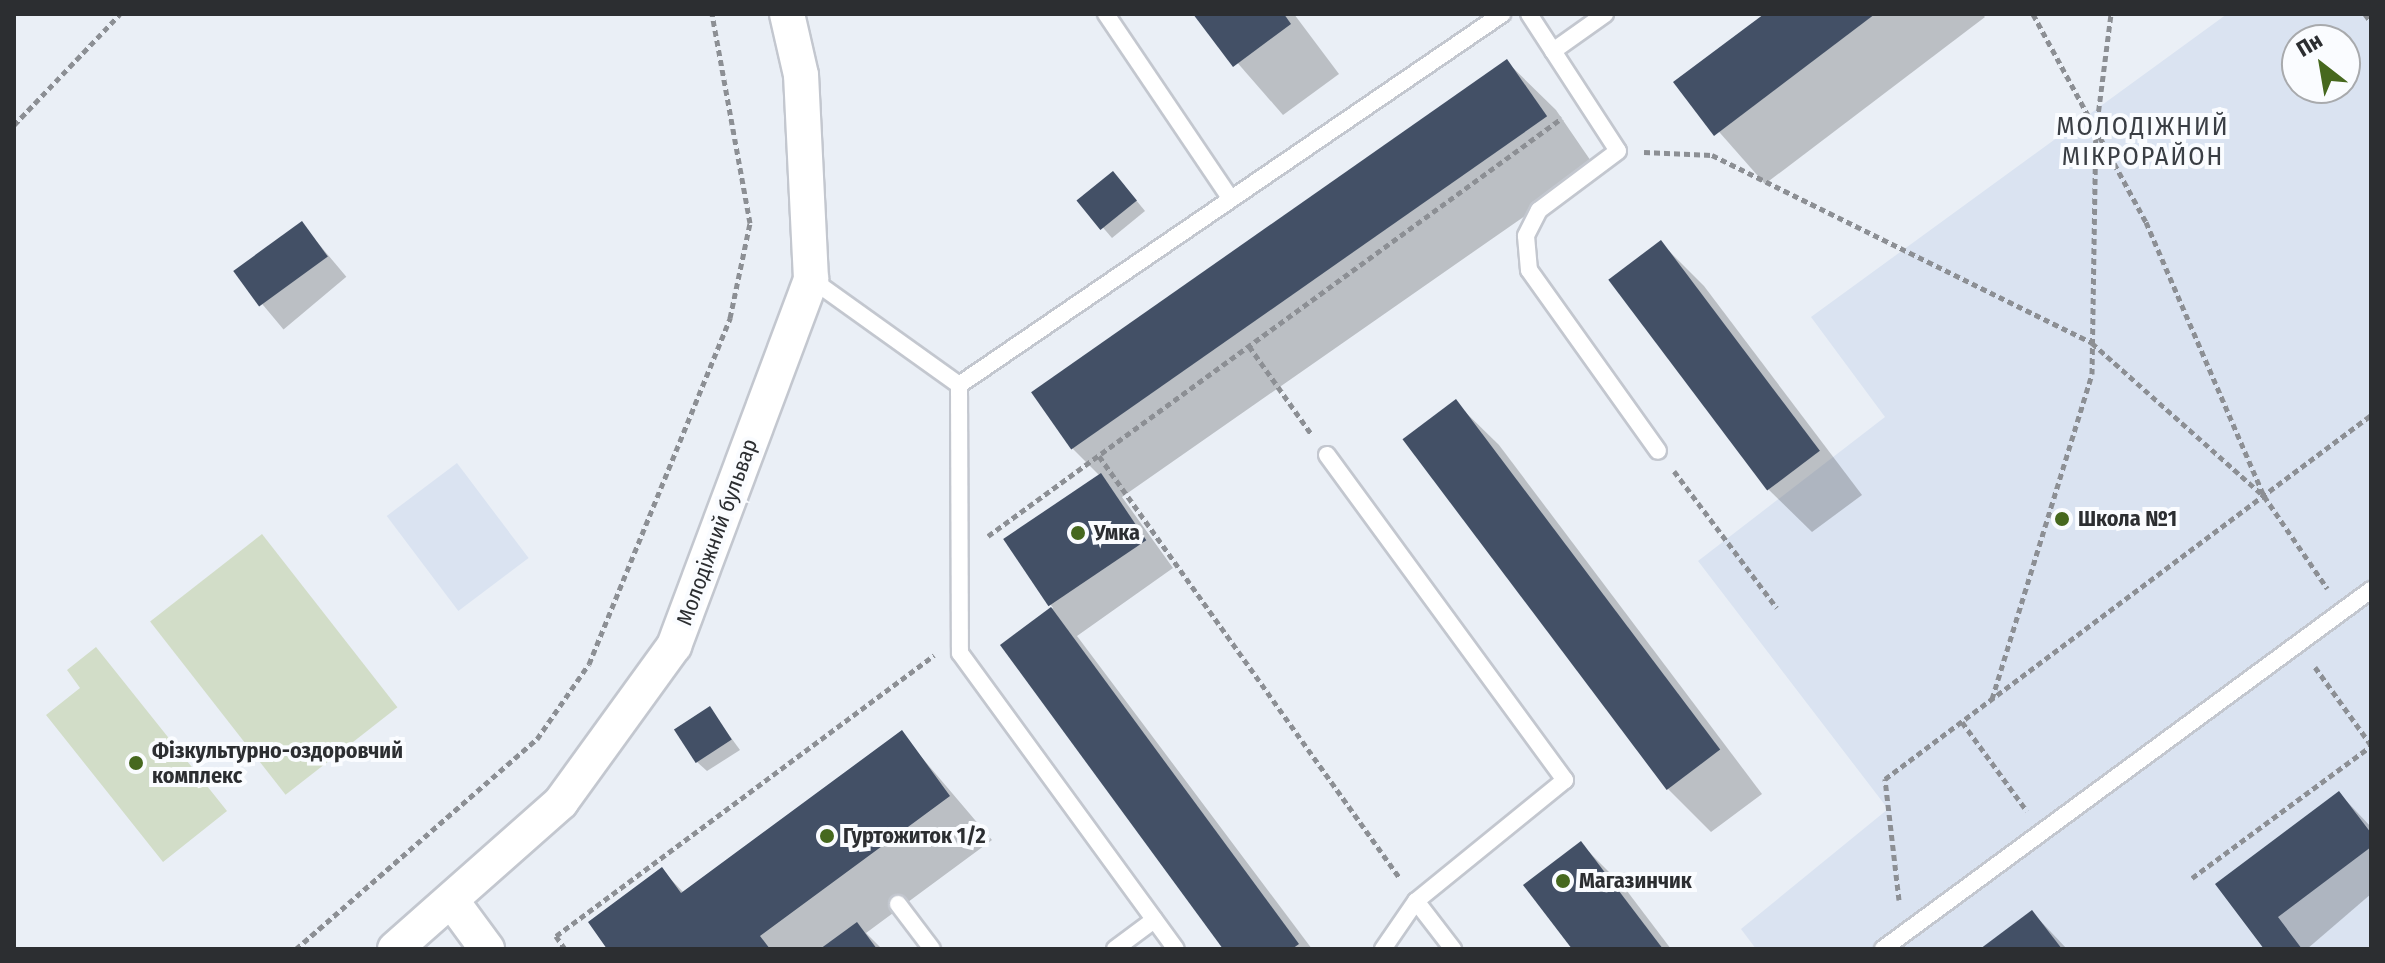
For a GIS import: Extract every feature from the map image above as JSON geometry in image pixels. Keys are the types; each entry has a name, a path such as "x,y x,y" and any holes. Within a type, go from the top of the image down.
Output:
{"street":[{"name":"Молодіжний бульвар","path":"395,949 454,904 561,802 674,646 811,279 801,75 787,14"},
{"path":"454,904 487,949"}],"lane":[{"path":"1106,14 1231,199"},
{"path":"959,385 1502,14"},
{"path":"1529,14 1618,151 1539,210 1526,236 1529,270 1658,451"},
{"path":"1553,51 1605,14"},
{"path":"811,279 959,385"},
{"path":"959,385 960,653 1176,949"},
{"path":"1327,455 1565,780 1416,901 1383,949"},
{"path":"1883,949 2371,590"},
{"path":"1416,901 1453,949"},
{"path":"898,904 932,949"},
{"path":"1115,949 1154,920"}],"path":[{"path":"14,125 120,14"},
{"path":"296,949 537,739 589,664 730,318 750,223 712,14"},
{"path":"2033,14 2146,222 2264,496 2343,611"},
{"path":"1991,700 2092,374 2096,131 2111,14"},
{"path":"2365,14 2371,22"},
{"path":"960,557 1586,101"},
{"path":"1618,151 1712,155 2092,343 2264,496"},
{"path":"1249,346 1327,455"},
{"path":"1903,933 1885,779 2371,415"},
{"path":"1658,451 1777,608"},
{"path":"1099,456 1416,901"},
{"path":"565,949 556,936 960,636"},
{"path":"2192,878 2371,746 2298,644"},
{"path":"1962,722 2042,831"}],"shaded area":[{"name":"Школа №1","path":"2227,14 2371,14 2371,949 1756,949 1741,929 1888,809 1698,561 1885,417 1811,317"},
{"path":"457,463 529,558 458,611 387,516"}],"green space":[{"path":"262,534 397,707 286,795 150,621"},
{"name":"Фізкультурно-оздоровчий комплекс","path":"96,647 227,811 163,862 46,715 80,688 67,670"}],"building":[{"path":"1193,14 1284,14 1291,24 1233,67"},
{"path":"1764,14 1875,14 1714,136 1673,82"},
{"path":"1507,59 1547,116 1071,450 1031,392"},
{"path":"1113,171 1137,201 1100,230 1076,201"},
{"path":"302,221 328,257 259,307 233,271"},
{"path":"1661,240 1820,451 1767,491 1608,280"},
{"path":"1456,399 1720,750 1667,790 1402,439"},
{"name":"Умка","path":"1101,473 1146,540 1048,606 1003,539"},
{"path":"1051,607 1299,944 1292,949 1223,949 1000,645"},
{"path":"710,706 732,740 696,763 674,729"},
{"name":"Гуртожиток 1/2","path":"902,730 950,796 760,936 770,949 607,949 588,922 662,867 681,893"},
{"path":"2339,791 2371,833 2371,847 2278,917 2302,949 2264,949 2215,884"},
{"path":"1581,841 1663,949 1572,949 1523,885"},
{"path":"2032,910 2062,949 1980,949"},
{"path":"857,922 877,949 820,949"}],"place":[{"name":"Школа №1","path":"2062,519"},
{"name":"Умка","path":"1078,533"},
{"name":"Фізкультурно-оздоровчий комплекс","path":"136,763"},
{"name":"Гуртожиток 1/2","path":"827,836"},
{"name":"Магазинчик","path":"1563,881"}],"district":[{"name":"МОЛОДІЖНИЙ МІКРОРАЙОН","path":"2143,142"}]}
